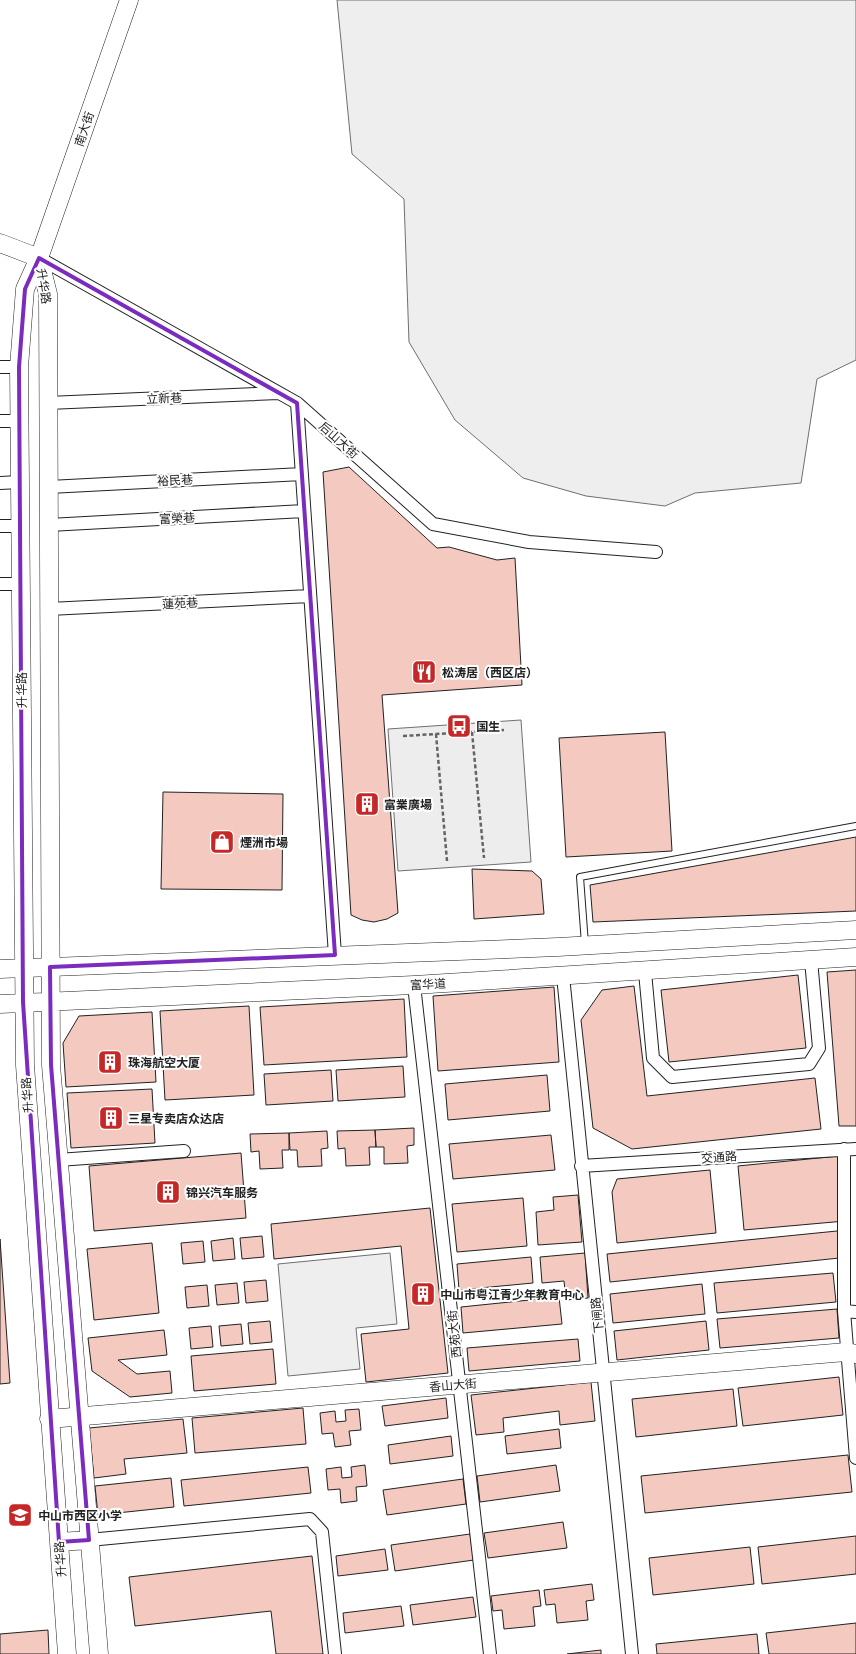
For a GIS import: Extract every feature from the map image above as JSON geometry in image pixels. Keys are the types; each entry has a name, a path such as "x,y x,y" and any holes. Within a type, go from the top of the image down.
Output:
{"main road":[{"name":"南大街","path":"39,258 129,0"},
{"path":"0,243 39,258"},
{"name":"升华路","path":"39,258 25,289 19,367 22,526 23,1002 25,1065 67,1654"},
{"name":"升华路","path":"39,258 48,294 51,1065 98,1654"},
{"path":"0,969 585,945 856,930"},
{"name":"富华道","path":"0,1004 414,985 645,972 856,957"},
{"path":"0,1009 23,1002"},
{"name":"香山大街","path":"49,1419 851,1353"},
{"path":"59,1542 89,1540"}],"street":[{"name":"后山大街","path":"39,258 297,403 433,524 529,542 656,552"},
{"path":"0,367 19,367"},
{"name":"立新巷","path":"48,403 279,393"},
{"path":"297,403 335,956"},
{"path":"0,421 20,421"},
{"name":"裕民巷","path":"49,487 302,474"},
{"path":"0,483 20,482"},
{"name":"富榮巷","path":"49,525 304,511"},
{"path":"0,526 22,526"},
{"path":"0,584 21,584"},
{"name":"蓮苑巷","path":"49,609 310,596"},
{"path":"645,972 653,1058 672,1078 809,1064 818,1048 811,960"},
{"name":"下闸路","path":"563,976 632,1654"},
{"name":"西苑大街","path":"414,985 490,1654"},
{"path":"850,1149 850,1312 856,1458"},
{"name":"交通路","path":"582,1166 850,1149"},
{"path":"58,1160 184,1151"},
{"path":"89,1540 310,1519 322,1532 335,1654"}],"lane":[{"path":"585,945 580,877 856,826"}],"path":[{"path":"403,736 504,730"},
{"path":"472,732 484,858"},
{"path":"436,734 447,861"}],"highlighted area":[{"path":"39,258 297,403 335,955 50,967 51,1065 89,1540 59,1542 23,1002 19,367 25,289"}],"shaded area":[{"path":"337,0 856,0 856,360 817,379 801,483 695,493 665,506 586,496 523,478 455,420 409,342 404,199 352,154"},
{"path":"521,720 531,862 398,871 388,729"},
{"path":"390,1253 397,1324 356,1328 360,1369 288,1376 278,1264"}],"building":[{"name":"富業廣場","path":"349,467 437,548 449,547 497,560 515,558 522,685 382,695 398,913 387,919 374,922 362,920 351,915 323,472"},
{"path":"665,732 672,851 566,857 559,738"},
{"name":"煙洲市場","path":"163,792 283,794 282,890 161,889"},
{"path":"856,837 856,911 593,922 590,885"},
{"path":"472,869 532,871 541,879 544,914 474,919"},
{"path":"856,970 856,1126 839,1126 827,972"},
{"path":"798,975 806,1048 669,1062 661,990"},
{"path":"634,986 647,1096 815,1078 821,1129 632,1149 593,1128 581,1020 602,990"},
{"path":"554,987 559,1062 438,1071 433,996"},
{"path":"404,999 407,1057 264,1065 260,1007"},
{"path":"249,1006 254,1095 165,1100 160,1011"},
{"name":"珠海航空大厦","path":"152,1012 156,1082 66,1087 63,1043 79,1016"},
{"path":"403,1066 405,1097 338,1101 336,1070"},
{"path":"331,1070 333,1101 266,1105 264,1074"},
{"path":"547,1075 550,1111 448,1120 445,1084"},
{"name":"三星专卖店众达店","path":"152,1089 155,1143 71,1148 67,1093"},
{"path":"414,1128 414,1145 407,1146 408,1163 384,1164 384,1147 376,1147 375,1130"},
{"path":"375,1130 376,1147 369,1147 370,1165 346,1166 345,1148 338,1149 337,1131"},
{"path":"327,1131 328,1148 321,1149 322,1166 298,1167 297,1150 290,1150 289,1133"},
{"path":"289,1133 289,1150 282,1150 283,1168 260,1169 259,1151 251,1152 250,1134"},
{"path":"551,1135 555,1170 453,1179 449,1144"},
{"name":"锦兴汽车服务","path":"241,1153 246,1218 94,1231 89,1166"},
{"path":"839,1156 845,1221 744,1230 738,1166"},
{"path":"710,1170 716,1233 617,1243 612,1192 617,1179"},
{"path":"578,1195 582,1242 538,1245 536,1212 554,1210 553,1197"},
{"path":"523,1198 527,1246 457,1252 452,1204"},
{"name":"中山市粤江青少年教育中心","path":"430,1208 448,1373 366,1382 361,1334 409,1329 401,1246 274,1259 271,1224"},
{"path":"847,1230 849,1257 610,1282 607,1254"},
{"path":"262,1236 264,1257 242,1259 240,1238"},
{"path":"233,1238 235,1259 213,1261 211,1241"},
{"path":"0,1239 10,1383 0,1384"},
{"path":"203,1241 205,1262 183,1264 181,1243"},
{"path":"152,1243 159,1313 94,1320 87,1249"},
{"path":"585,1253 588,1298 566,1300 564,1281 542,1283 540,1257"},
{"path":"531,1257 533,1283 459,1290 457,1264"},
{"path":"833,1273 836,1302 717,1313 714,1283"},
{"path":"266,1280 268,1301 246,1303 244,1282"},
{"path":"237,1283 239,1303 217,1305 215,1285"},
{"path":"702,1284 705,1314 613,1323 610,1294"},
{"path":"207,1285 209,1306 187,1308 185,1287"},
{"path":"559,1297 562,1324 463,1333 461,1307"},
{"path":"837,1309 839,1338 720,1348 717,1319"},
{"path":"270,1321 272,1342 250,1344 248,1323"},
{"path":"706,1321 709,1350 617,1360 614,1331"},
{"path":"241,1324 243,1344 221,1346 219,1326"},
{"path":"211,1326 213,1347 191,1349 189,1328"},
{"path":"164,1330 167,1355 118,1360 137,1374 170,1371 172,1393 130,1397 92,1371 88,1338"},
{"path":"578,1339 580,1361 469,1371 467,1348"},
{"path":"273,1349 276,1384 194,1391 191,1356"},
{"path":"839,1377 843,1415 743,1426 738,1388"},
{"path":"591,1382 595,1421 560,1425 559,1411 503,1418 504,1432 476,1435 471,1395"},
{"path":"733,1389 737,1426 636,1437 632,1399"},
{"path":"446,1398 448,1418 385,1426 382,1406"},
{"path":"303,1408 306,1444 195,1453 192,1418"},
{"path":"359,1409 361,1430 349,1431 351,1445 335,1447 333,1433 322,1434 320,1413 335,1411 336,1422 346,1421 345,1410"},
{"path":"183,1419 187,1453 124,1459 126,1474 94,1478 89,1428"},
{"path":"559,1429 561,1448 507,1454 505,1436"},
{"path":"451,1436 453,1456 390,1464 388,1445"},
{"path":"848,1455 852,1492 645,1513 641,1476"},
{"path":"365,1465 367,1486 356,1487 357,1501 341,1503 340,1489 328,1490 326,1469 341,1467 342,1478 352,1477 351,1467"},
{"path":"556,1465 560,1491 480,1502 477,1476"},
{"path":"308,1467 311,1493 184,1506 181,1480"},
{"path":"171,1478 174,1507 98,1515 95,1486"},
{"path":"463,1479 466,1504 387,1515 383,1490"},
{"path":"563,1522 567,1548 488,1558 484,1533"},
{"path":"470,1534 474,1560 395,1571 391,1545"},
{"path":"856,1536 856,1574 762,1584 758,1547"},
{"path":"750,1547 754,1584 653,1595 649,1558"},
{"path":"385,1549 388,1570 338,1576 336,1556"},
{"path":"312,1556 323,1654 276,1654 271,1611 135,1626 129,1577"},
{"path":"592,1584 594,1600 586,1601 588,1620 557,1623 555,1604 546,1605 544,1590"},
{"path":"539,1590 541,1606 533,1607 535,1626 504,1629 502,1610 493,1611 491,1596"},
{"path":"473,1597 476,1617 413,1625 410,1605"},
{"path":"401,1606 404,1626 345,1633 343,1613"},
{"path":"856,1623 856,1654 769,1654 766,1633"},
{"path":"48,1630 49,1654 0,1654 0,1634"},
{"path":"757,1634 759,1654 657,1654 656,1644"},
{"path":"601,1650 601,1654 567,1654"}],"place":[{"name":"松涛居（西区店）","path":"424,672"},
{"name":"国生","path":"459,726"},
{"name":"富業廣場","path":"367,804"},
{"name":"煙洲市場","path":"222,842"},
{"name":"珠海航空大厦","path":"110,1062"},
{"name":"三星专卖店众达店","path":"111,1118"},
{"name":"锦兴汽车服务","path":"168,1192"},
{"name":"中山市粤江青少年教育中心","path":"423,1294"},
{"name":"中山市西区小学","path":"20,1515"}]}
